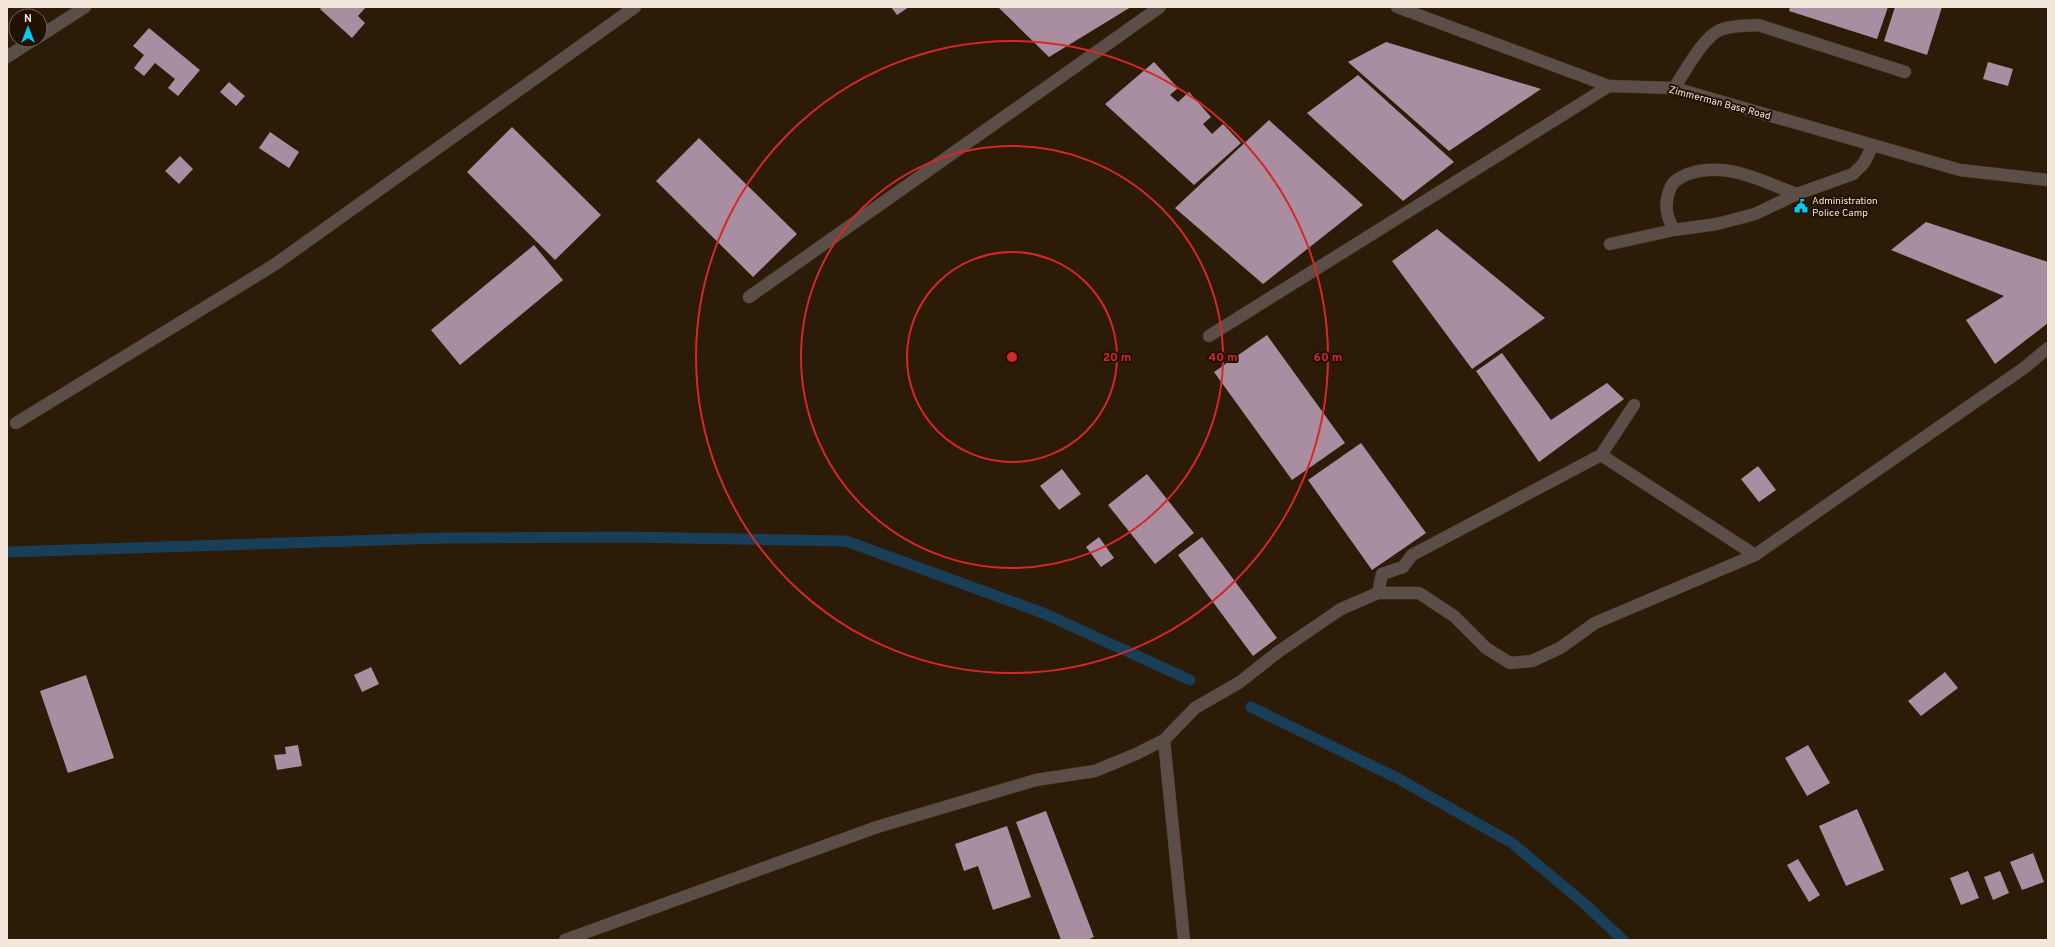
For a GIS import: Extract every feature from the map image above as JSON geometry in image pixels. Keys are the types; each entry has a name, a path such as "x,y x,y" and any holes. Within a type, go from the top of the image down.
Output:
{"street":[{"path":"48,31 85,7"},
{"path":"16,423 274,265 635,7"},
{"path":"749,297 1160,7"},
{"name":"Zimmerman Base Road","path":"1398,7 1609,86 1674,88 1960,170 2048,180"},
{"path":"1674,88 1707,39 1719,30 1733,26 1758,25 1905,72"},
{"path":"7,57 21,48"},
{"path":"1209,336 1609,86"},
{"path":"1610,244 1674,230 1716,224 1755,214 1798,194 1853,174 1864,163 1873,145"},
{"path":"1674,230 1668,220 1666,209 1667,198 1671,186 1681,177 1697,171 1715,168 1729,170 1798,194"},
{"path":"565,940 777,865 877,827 1036,780 1095,771 1164,740 1195,708 1240,682 1278,652 1341,609 1378,593 1419,593 1454,616 1486,648 1510,663 1532,661 1560,648 1595,623 1755,555 2024,368 2048,348"},
{"path":"1378,593 1382,574 1403,567 1412,555 1601,455 1634,404"},
{"path":"1601,455 1755,555"},
{"path":"1164,740 1184,940"}],"building":[{"path":"322,7 366,7 358,16 365,23 352,38 320,9"},
{"path":"891,7 909,7 897,15"},
{"path":"998,7 1131,7 1049,57"},
{"path":"1790,7 1888,7 1877,39 1789,11"},
{"path":"1895,7 1942,7 1927,55 1884,41"},
{"path":"149,28 200,70 178,96 168,88 175,79 155,63 144,76 134,68 144,55 133,46"},
{"path":"1386,42 1541,89 1449,151 1348,62"},
{"path":"1154,62 1178,88 1170,95 1178,102 1189,92 1211,117 1203,124 1212,134 1223,124 1241,143 1194,185 1105,104"},
{"path":"1988,62 2013,69 2008,86 1983,79"},
{"path":"1358,75 1454,162 1403,201 1307,113"},
{"path":"229,82 245,96 236,106 220,92"},
{"path":"1269,120 1363,205 1263,284 1175,208"},
{"path":"512,127 601,215 555,260 467,172"},
{"path":"270,132 299,152 289,168 259,148"},
{"path":"699,138 797,234 753,277 656,181"},
{"path":"180,156 193,169 179,184 165,171"},
{"path":"1926,222 2048,262 2048,323 1995,364 1966,320 2004,296 1891,250"},
{"path":"1437,229 1545,318 1472,369 1392,261"},
{"path":"534,245 563,280 460,365 431,330"},
{"path":"1267,335 1345,443 1292,480 1214,372"},
{"path":"1502,353 1551,420 1607,383 1624,399 1539,462 1476,371"},
{"path":"1361,443 1426,533 1372,570 1308,480"},
{"path":"1758,466 1776,490 1759,502 1741,479"},
{"path":"1062,469 1081,494 1059,510 1040,486"},
{"path":"1147,474 1194,533 1155,564 1108,505"},
{"path":"1099,537 1114,558 1101,567 1086,547"},
{"path":"1202,537 1277,638 1253,656 1178,555"},
{"path":"371,667 379,684 362,692 354,675"},
{"path":"1945,672 1958,688 1921,716 1908,701"},
{"path":"86,675 114,758 68,773 40,691"},
{"path":"298,745 302,766 277,770 274,755 286,754 285,747"},
{"path":"1808,745 1830,783 1807,796 1785,758"},
{"path":"1857,809 1884,870 1846,886 1819,826"},
{"path":"1046,811 1094,937 1087,940 1061,940 1016,822"},
{"path":"1007,826 1031,897 993,910 978,866 964,871 955,844"},
{"path":"2033,853 2044,882 2022,890 2010,862"},
{"path":"1798,859 1820,895 1809,902 1787,865"},
{"path":"1968,871 1979,898 1961,905 1950,878"},
{"path":"2000,871 2009,893 1993,900 1984,877"}],"waterway":[{"path":"7,552 444,538 626,537 846,541 1043,613 1190,680"},
{"path":"1251,707 1399,779 1512,843 1586,905 1623,940"}],"place":[{"name":"Administration Police Camp","path":"1801,206"}]}
